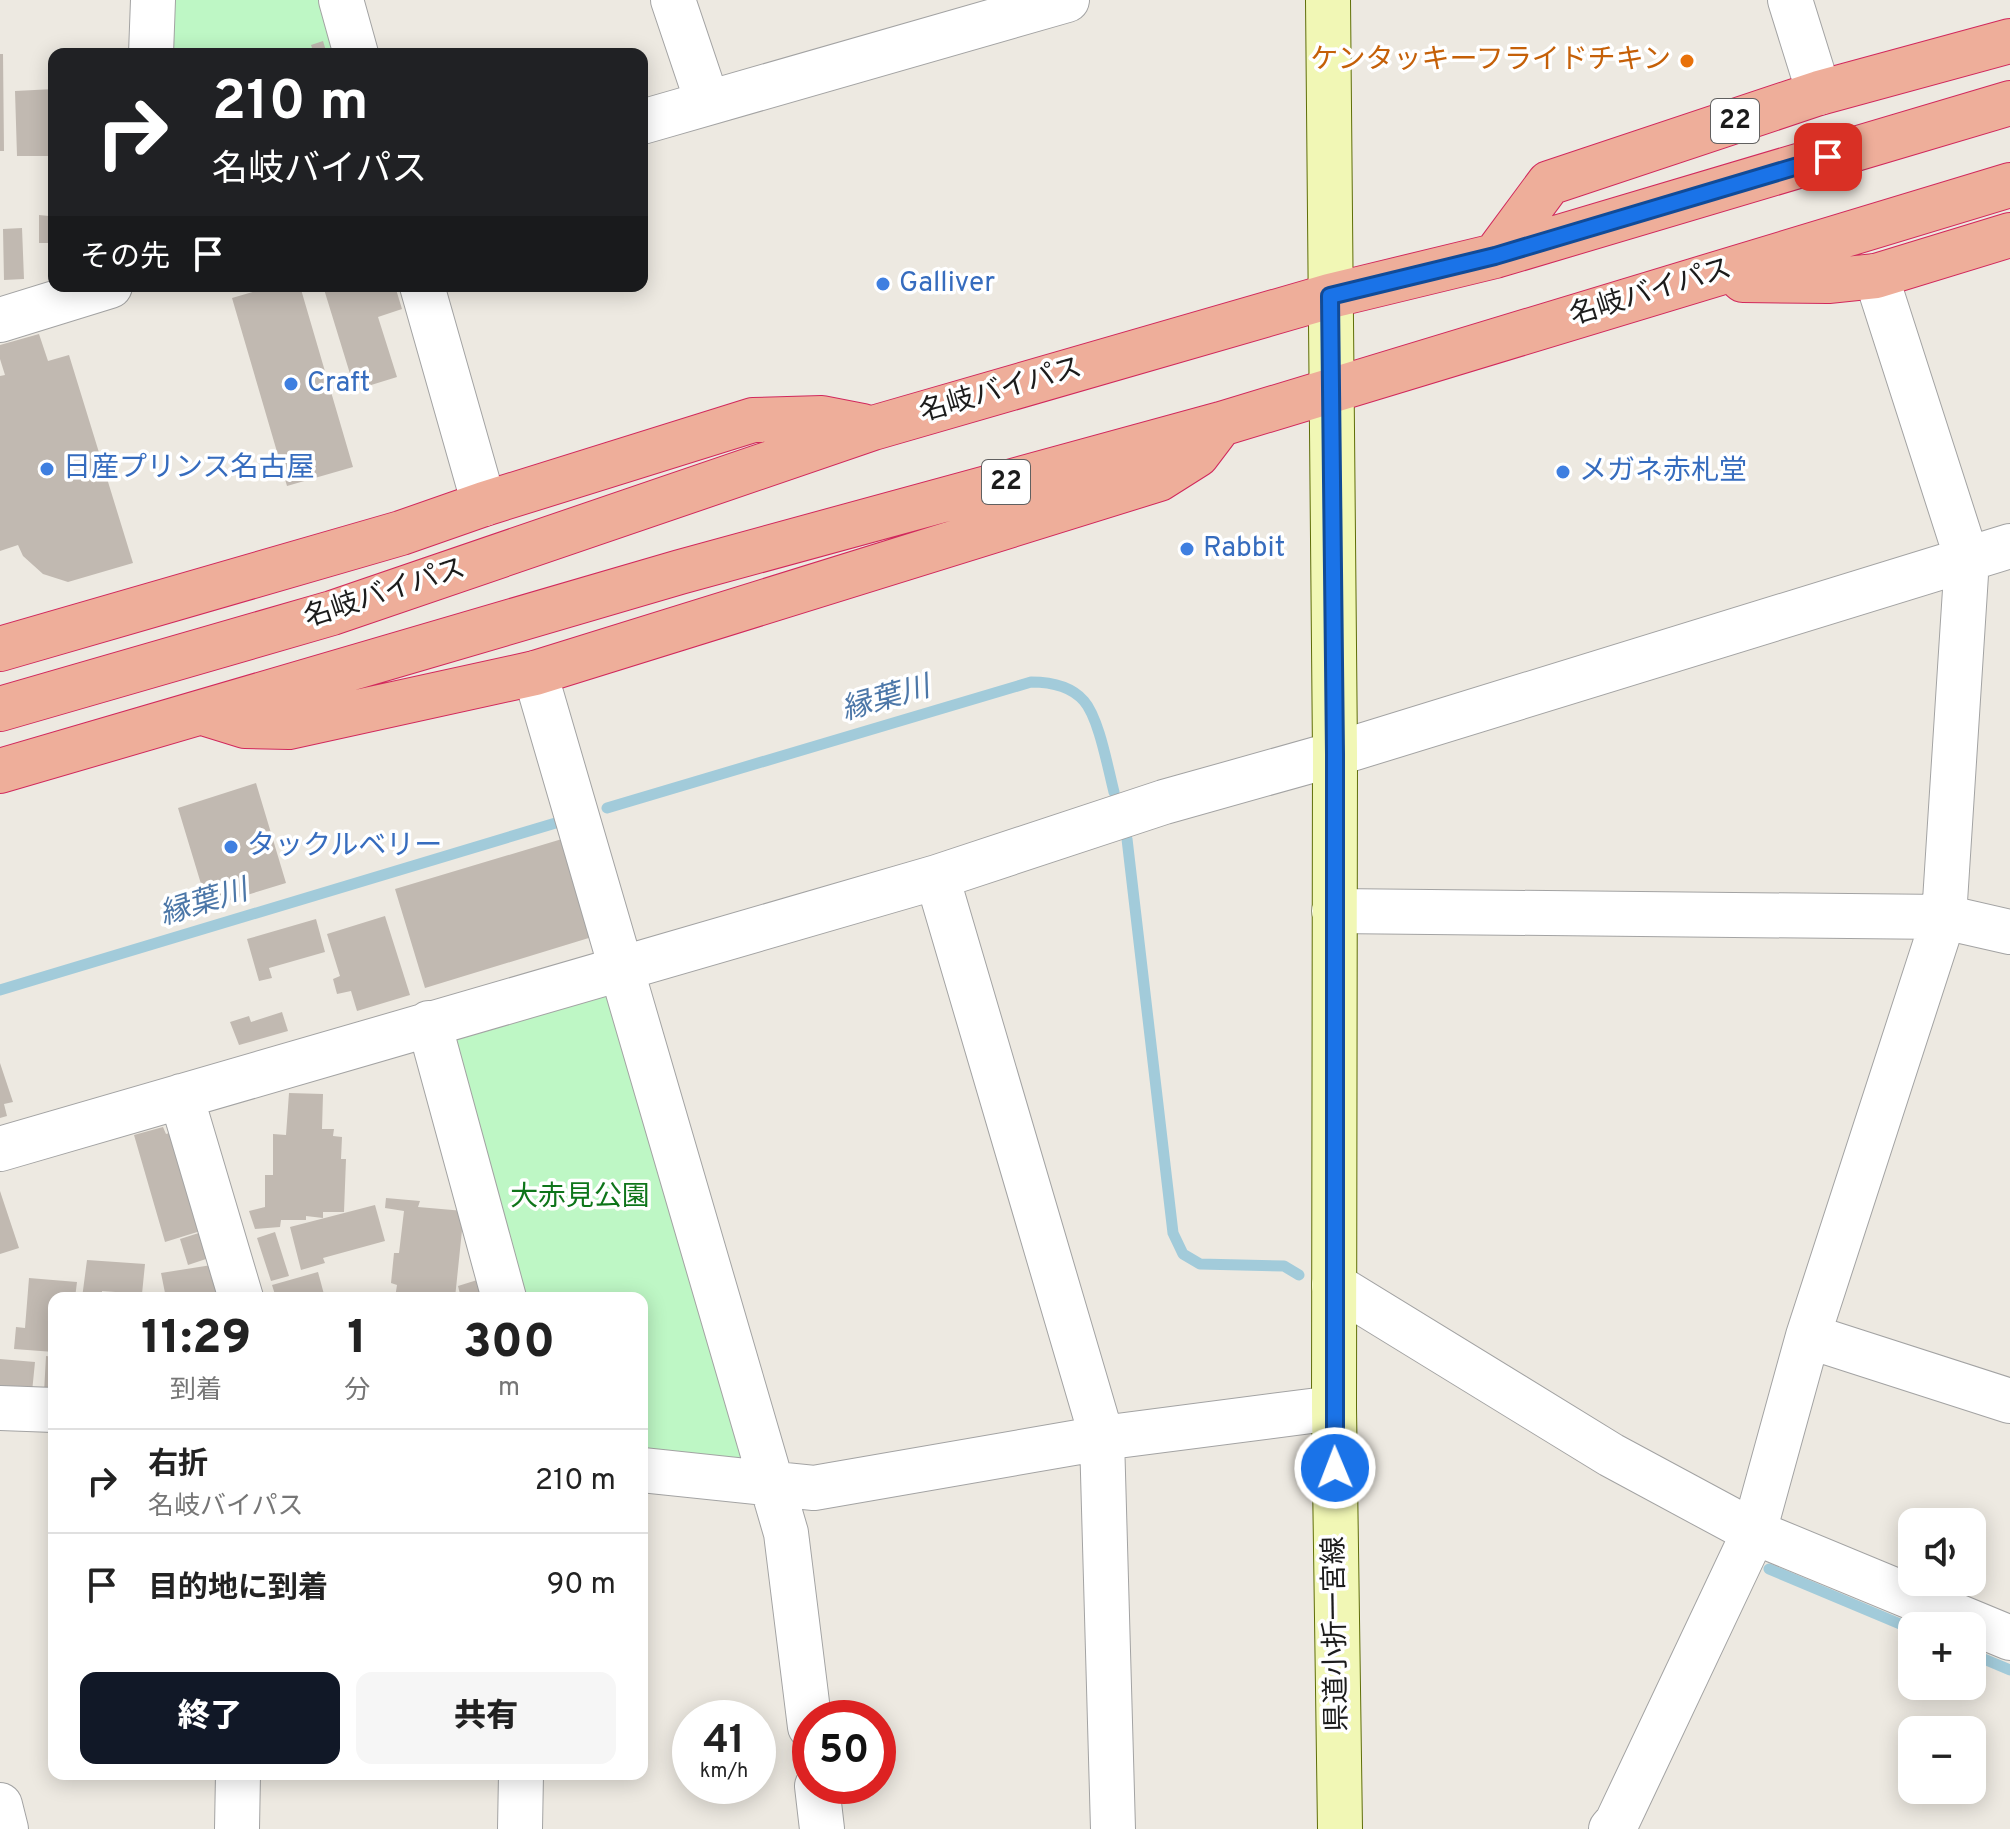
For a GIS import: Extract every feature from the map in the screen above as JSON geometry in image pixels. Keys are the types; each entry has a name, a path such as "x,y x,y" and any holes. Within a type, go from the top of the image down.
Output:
{"highway":[{"name":"22","path":"1495,256 1549,183 1819,93 2010,41"},
{"name":"名岐バイパス","path":"0,709 332,613 873,428 1330,296 1495,256 2010,103"},
{"name":"名岐バイパス","path":"0,771 680,572 1221,424 2010,185"},
{"name":"22","path":"1687,283 1763,279 1828,281 1876,276 2010,235"},
{"name":"22","path":"0,649 401,533 753,420 822,418 873,428"},
{"name":"22","path":"201,712 245,726 289,727 535,673 1159,479 1197,455 1221,424"},
{"path":"332,613 401,533"},
{"path":"621,644 680,572"}],"main road":[{"name":"県道小折一宮線","path":"1328,0 1335,754 1334,1408 1340,1829"}],"street":[{"path":"151,48 153,0"},
{"path":"341,0 354,48"},
{"path":"673,0 707,101"},
{"path":"648,120 1067,0"},
{"path":"1790,0 1819,93"},
{"path":"1611,1829 1754,1532 1808,1336 1944,917 1967,559 1876,276"},
{"path":"0,320 91,292"},
{"path":"424,292 484,504"},
{"path":"0,1149 937,877 1164,802 1335,754 2010,546"},
{"path":"535,673 786,1533 807,1700"},
{"path":"937,877 1102,1438 1113,1829"},
{"path":"1334,911 1944,917 2010,932"},
{"path":"429,1023 502,1292"},
{"path":"181,1096 239,1292"},
{"path":"1334,1285 1611,1455 1754,1532 2010,1638"},
{"path":"1808,1336 2010,1401"},
{"path":"0,1408 48,1410"},
{"path":"648,1471 814,1488 1102,1438 1334,1408"},
{"path":"237,1829 238,1780"},
{"path":"520,1829 521,1780"},
{"path":"819,1804 822,1829"},
{"path":"0,1805 6,1829"}],"green space":[{"path":"164,0 328,0 342,48 164,48"},
{"name":"大赤見公園","path":"608,994 745,1464 648,1453 648,1292 520,1292 449,1041"}],"building":[{"path":"323,41 325,48 312,48 311,45"},
{"path":"0,54 3,54 4,151 0,151"},
{"path":"48,89 48,156 17,156 15,91"},
{"path":"39,215 48,216 48,243 39,243"},
{"path":"22,228 24,279 4,280 3,229"},
{"path":"252,292 302,292 353,467 287,486 232,298"},
{"path":"325,292 397,292 402,309 378,317 397,377 355,390"},
{"path":"39,334 48,361 69,355 133,563 68,582 43,574 23,556 18,545 0,551 0,376 5,375 0,345"},
{"path":"256,783 286,883 208,907 178,808"},
{"path":"562,839 592,937 425,988 395,889"},
{"path":"385,916 410,995 357,1011 351,991 337,994 333,979 340,976 327,934"},
{"path":"316,919 325,952 269,968 272,978 259,981 247,939"},
{"path":"282,1012 288,1031 239,1045 230,1022 249,1016 251,1022"},
{"path":"0,1063 13,1102 4,1104 7,1116 0,1118"},
{"path":"289,1093 323,1094 322,1129 334,1129 333,1136 342,1137 341,1159 346,1159 344,1212 323,1212 323,1218 306,1216 306,1220 281,1220 280,1227 255,1229 249,1211 265,1207 265,1175 273,1175 273,1134 286,1135"},
{"path":"163,1127 166,1134 179,1130 207,1229 165,1242 134,1135"},
{"path":"0,1191 19,1248 0,1254"},
{"path":"386,1198 420,1201 418,1207 464,1211 456,1292 396,1292 397,1285 391,1283 394,1253 399,1253 404,1211 385,1208"},
{"path":"375,1205 385,1241 323,1258 325,1263 301,1270 290,1227"},
{"path":"205,1231 212,1257 188,1265 180,1239"},
{"path":"275,1232 289,1276 271,1281 257,1238"},
{"path":"87,1260 145,1264 142,1292 83,1292"},
{"path":"218,1264 223,1292 165,1292 161,1273"},
{"path":"318,1272 323,1292 274,1292 272,1285"},
{"path":"490,1276 494,1292 460,1292 458,1286"},
{"path":"29,1278 77,1282 76,1292 48,1292 48,1352 14,1349 16,1327 25,1328"},
{"path":"46,1356 48,1393 44,1393"},
{"path":"0,1359 35,1362 32,1392 0,1389"}],"waterway":[{"name":"縁葉川","path":"607,808 1031,682 1059,686 1084,701 1099,731 1114,792"},
{"name":"縁葉川","path":"0,990 559,822"},
{"name":"縁葉川","path":"1127,839 1173,1233 1183,1254 1200,1264 1284,1266 1299,1275"},
{"name":"縁葉川","path":"1769,1569 1898,1623"},
{"name":"縁葉川","path":"1986,1660 2010,1670"}],"place":[{"name":"ケンタッキーフライドチキン","path":"1687,61"},
{"name":"Galliver","path":"883,284"},
{"name":"Craft","path":"291,384"},
{"name":"日産プリンス名古屋","path":"47,469"},
{"name":"メガネ赤札堂","path":"1563,472"},
{"name":"Rabbit","path":"1187,549"},
{"name":"タックルベリー","path":"231,847"}],"route":[{"path":"1335,1468 1335,754 1330,296 1495,256 1828,157"}]}
